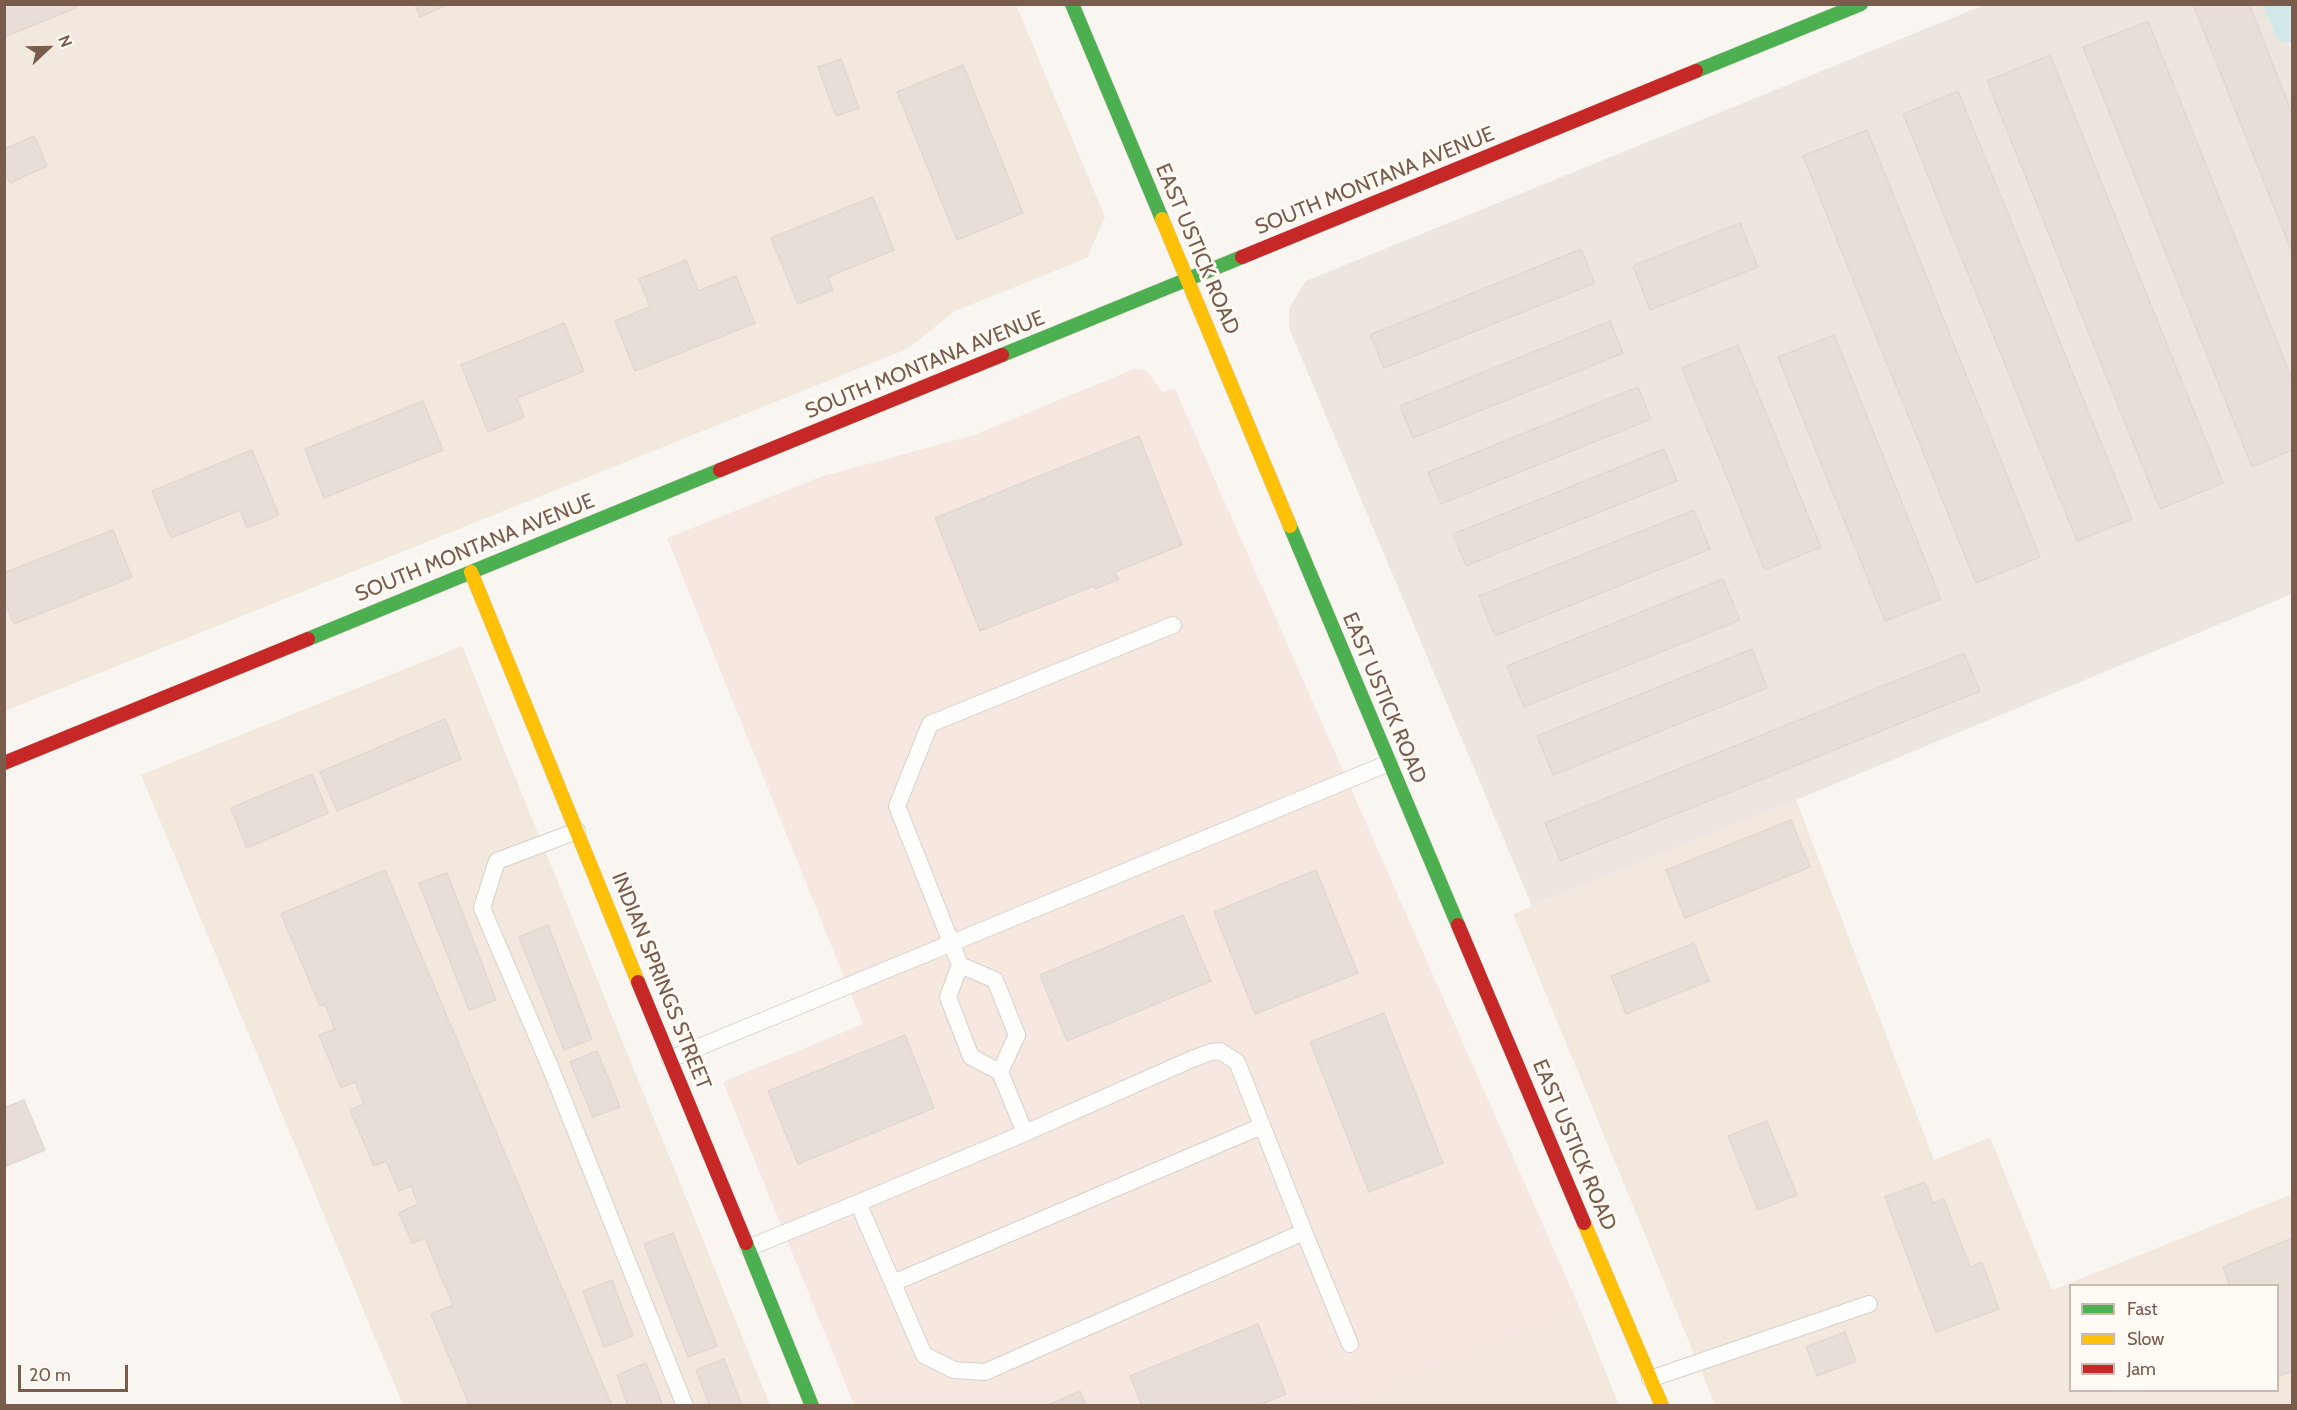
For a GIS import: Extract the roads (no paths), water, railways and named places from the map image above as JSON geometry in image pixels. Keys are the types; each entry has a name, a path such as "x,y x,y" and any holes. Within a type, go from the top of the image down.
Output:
{"street":[{"name":"EAST USTICK ROAD","path":"1072,4 1389,763 1662,1406"},
{"name":"SOUTH MONTANA AVENUE","path":"4,763 1861,4"},
{"name":"INDIAN SPRINGS STREET","path":"471,573 812,1406"}],"lane":[{"path":"1025,1133 1000,1072 971,1057 948,997 960,965 897,806 930,724 1173,625"},
{"path":"670,1059 1389,763"},
{"path":"577,831 497,861 482,908 551,1069 685,1406"},
{"path":"960,965 995,980 1017,1035 1000,1072"},
{"path":"748,1248 1025,1133 1192,1059 1220,1051 1237,1062 1350,1344"},
{"path":"893,1283 1262,1126"},
{"path":"858,1203 924,1355 954,1370 985,1372 1304,1232"},
{"path":"1650,1379 1869,1304"}],"waterway":[{"path":"2284,4 2292,24"}]}
